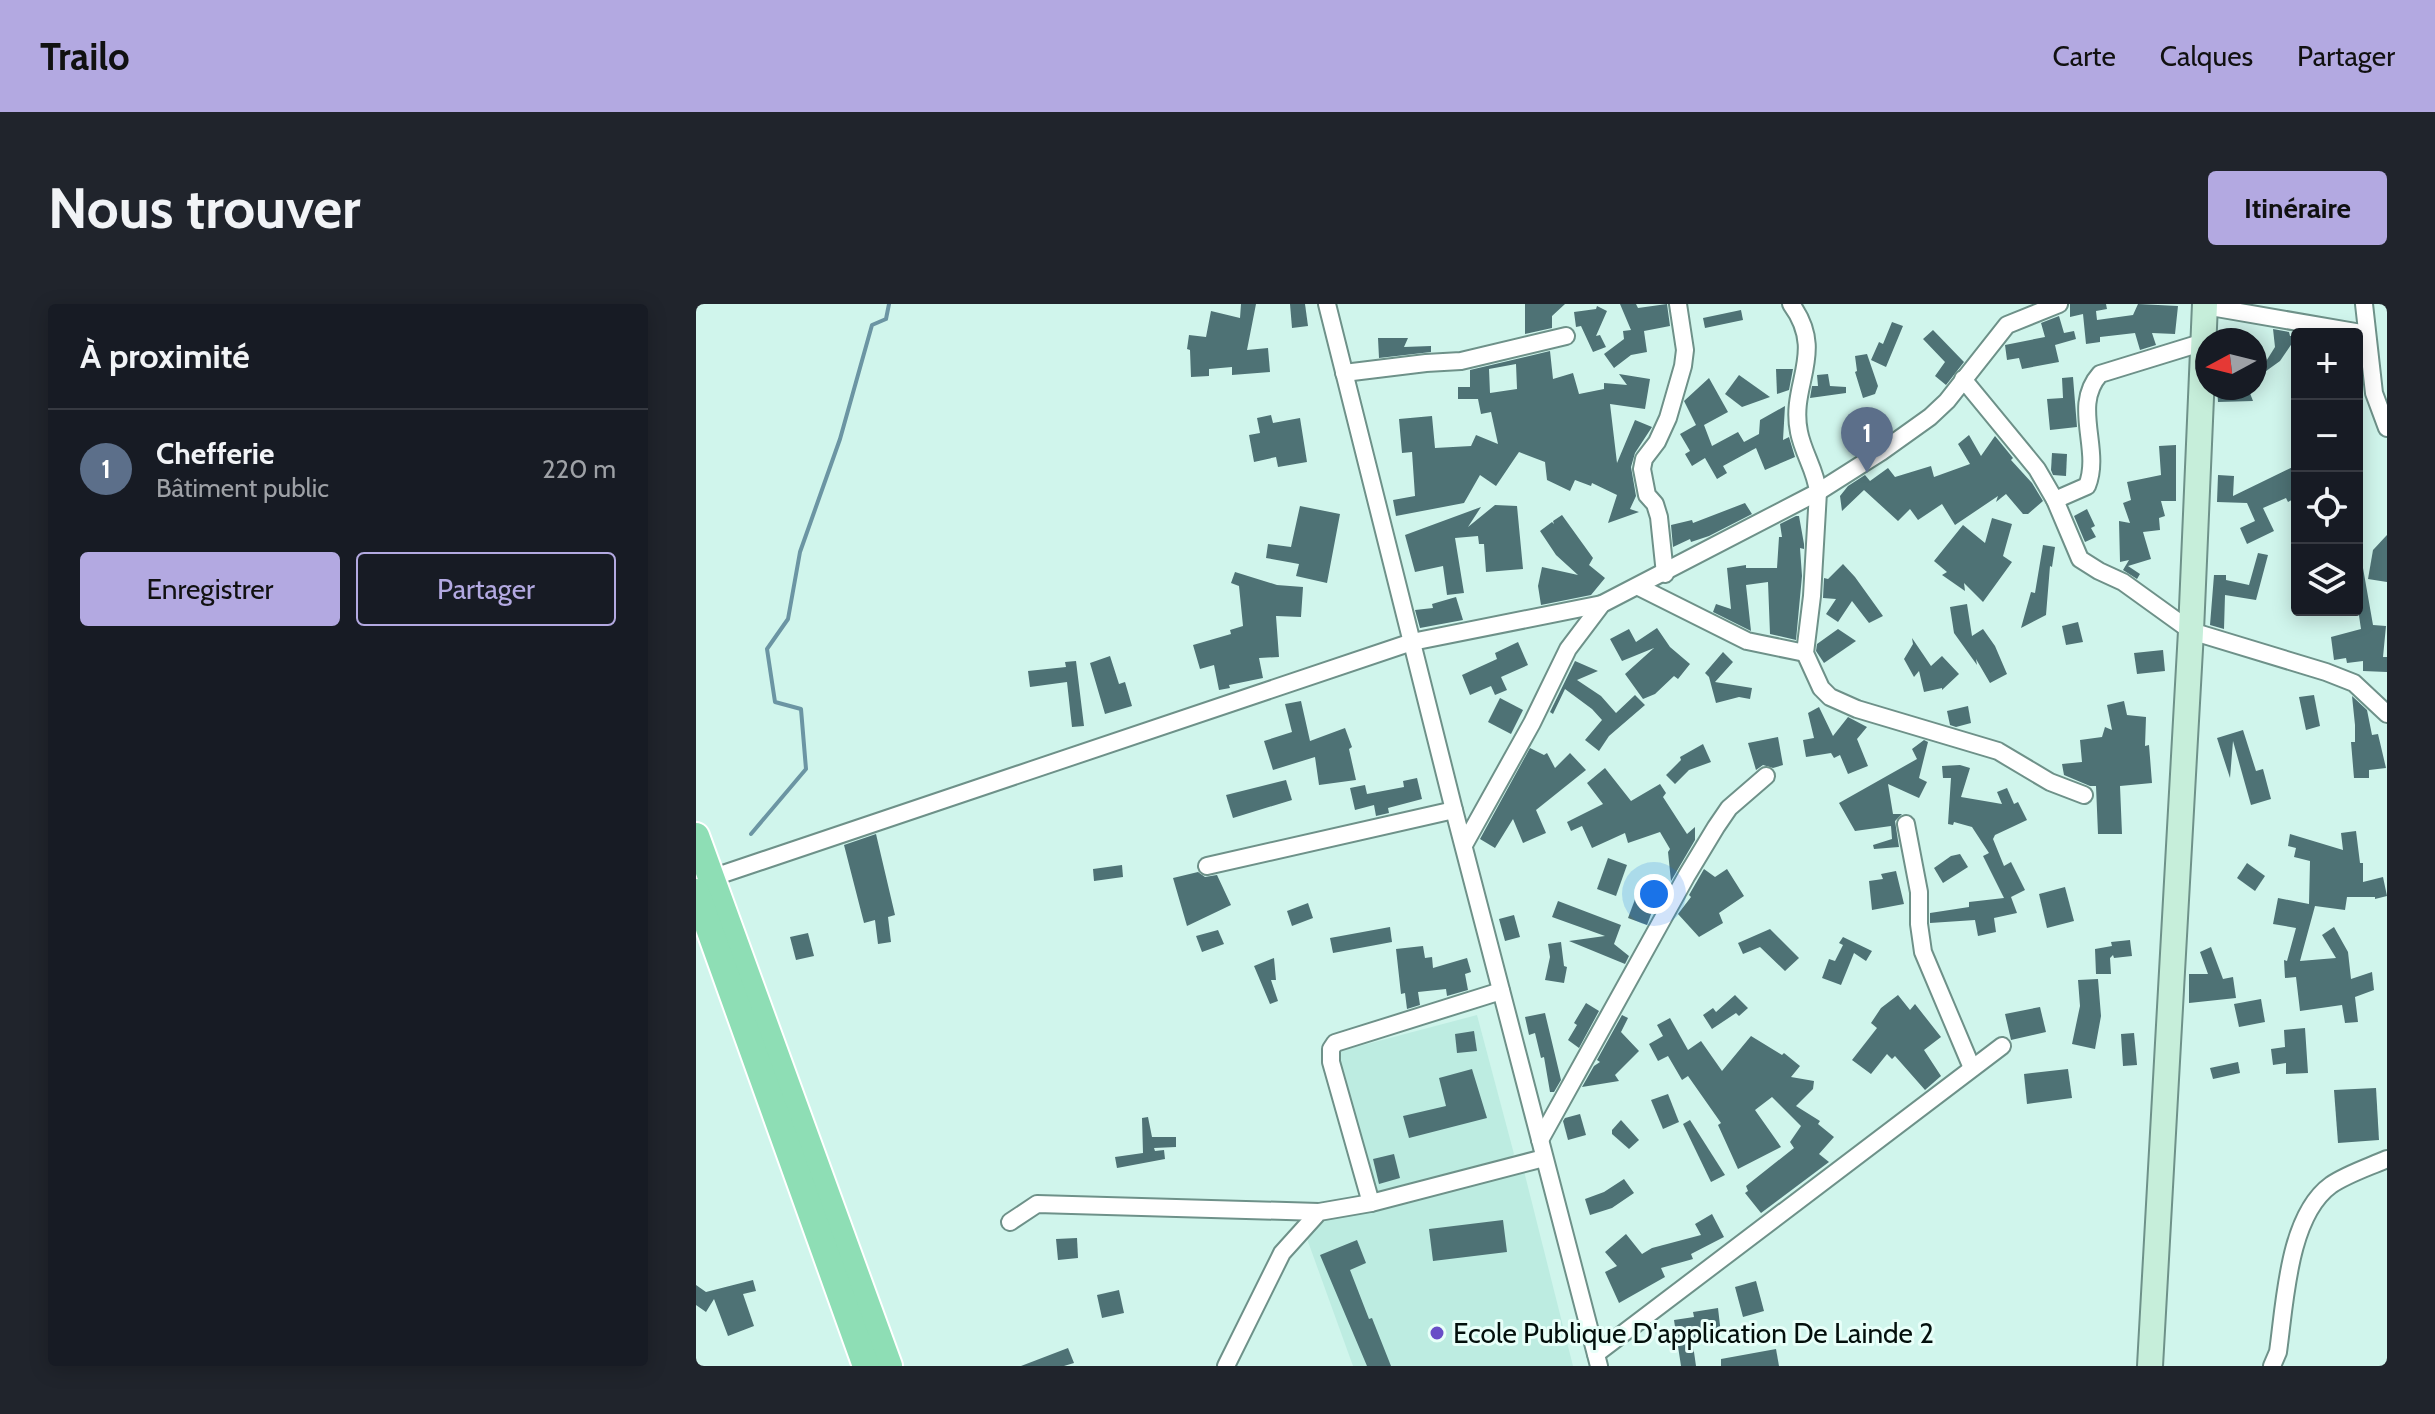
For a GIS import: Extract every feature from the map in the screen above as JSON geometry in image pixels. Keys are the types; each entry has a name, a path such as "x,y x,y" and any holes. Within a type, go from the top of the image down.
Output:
{"main road":[{"path":"696,836 703,885 866,1366"},
{"path":"703,885 889,1366"}],"street":[{"path":"1327,304 1597,1360 2002,1046"},
{"path":"1665,574 1659,517 1655,504 1647,495 1642,469 1644,459 1657,442 1668,418 1683,366 1685,350 1678,304"},
{"path":"1791,304 1799,314 1808,340 1799,433 1818,492 1805,653 1821,688 1830,697 1857,709 1998,751 2050,782 2084,795"},
{"path":"703,885 1412,642 1602,604 1818,492 1930,417 1947,401 2007,325 2059,304"},
{"path":"2364,304 2374,393 2387,428"},
{"path":"2204,328 2205,305 2367,334"},
{"path":"1344,373 1461,361 1566,336"},
{"path":"2055,500 2087,486 2090,478 2092,465 2086,410 2092,382 2100,374 2195,345"},
{"path":"1963,379 2037,469 2055,500 2080,559 2123,582 2191,631 2354,683 2387,714"},
{"path":"2150,1366 2201,400"},
{"path":"1639,587 1747,641 1805,653"},
{"path":"1464,845 1532,723 1568,649 1602,604"},
{"path":"1540,1140 1716,827 1729,808 1766,776"},
{"path":"1207,866 1454,810"},
{"path":"1906,824 1919,892 1923,952 1972,1068"},
{"path":"1371,1203 1331,1062 1331,1049 1335,1043 1501,991"},
{"path":"1010,1222 1037,1204 1319,1212 1371,1203 1544,1158"},
{"path":"2272,1366 2278,1352 2293,1256 2304,1220 2331,1185 2387,1159"},
{"path":"1226,1366 1282,1253 1319,1212"}],"shaded area":[{"path":"1477,1015 1514,1154 1504,1164 1375,1197 1333,1053"},
{"path":"1523,1167 1573,1366 1353,1366 1302,1225"}],"building":[{"path":"1241,304 1256,304 1247,350 1268,348 1270,372 1232,375 1232,367 1209,369 1209,376 1191,377 1190,350 1187,349 1189,335 1206,337 1211,311 1240,318"},
{"path":"1290,304 1305,304 1308,326 1292,328"},
{"path":"1525,304 1565,304 1552,316 1552,328 1525,334"},
{"path":"1620,304 1636,304 1638,308 1667,304 1670,326 1644,331 1647,352 1631,355 1614,368 1604,354 1624,339 1623,331 1631,330"},
{"path":"2070,304 2106,304 2107,309 2096,311 2097,320 2133,315 2138,304 2178,306 2175,334 2152,333 2156,345 2140,350 2135,333 2100,337 2100,342 2086,344 2083,314 2070,317"},
{"path":"1597,306 1607,311 1596,336 1600,335 1606,347 1593,352 1581,326 1576,327 1574,312 1596,309"},
{"path":"1741,310 1743,320 1705,328 1703,318"},
{"path":"2059,316 2064,333 2074,331 2076,339 2055,345 2059,362 2022,369 2019,358 2007,360 2005,345 2045,337 2041,323"},
{"path":"1892,322 1903,326 1886,367 1871,360 1879,342 1883,344"},
{"path":"2273,329 2289,332 2291,345 2280,361 2267,370 2267,360 2275,347"},
{"path":"1933,330 1964,362 1946,385 1935,376 1945,362 1923,339"},
{"path":"1378,338 1408,338 1404,347 1431,346 1431,352 1379,358"},
{"path":"1550,351 1553,379 1573,373 1579,394 1604,389 1604,383 1627,385 1619,374 1650,379 1645,409 1610,404 1617,463 1635,420 1652,427 1635,453 1631,467 1636,496 1630,509 1639,512 1608,523 1617,495 1592,483 1591,486 1575,480 1570,491 1547,480 1545,462 1519,452 1496,486 1480,475 1464,503 1396,516 1393,500 1415,496 1412,452 1402,453 1399,419 1432,416 1435,448 1471,446 1476,435 1498,444 1491,412 1481,414 1478,399 1458,399 1458,387 1470,387 1470,370","holes":["1516,364 1517,389 1490,393 1489,369"]},
{"path":"1867,354 1878,386 1875,394 1863,398 1855,372 1855,356"},
{"path":"1776,369 1793,369 1789,390 1777,394"},
{"path":"1828,374 1830,386 1846,387 1846,393 1810,398 1812,386 1818,386 1817,375"},
{"path":"1739,375 1770,397 1742,407 1725,394"},
{"path":"2073,377 2077,427 2050,430 2047,399 2063,398 2062,378"},
{"path":"1709,378 1728,412 1704,425 1712,446 1738,432 1744,442 1759,434 1760,420 1785,406 1783,440 1789,437 1795,457 1765,470 1756,448 1723,466 1727,473 1717,479 1705,458 1692,466 1685,454 1690,451 1680,434 1696,425 1684,401"},
{"path":"2218,400 2253,401 2218,402"},
{"path":"1271,415 1273,423 1300,418 1307,462 1278,467 1276,457 1254,462 1249,435 1260,433 1257,418"},
{"path":"1969,435 1981,456 1995,436 2043,501 2028,514 2023,514 2006,494 1996,502 1998,496 1955,525 1942,504 1918,520 1910,509 1898,521 1864,490 1842,511 1840,496 1848,486 1865,475 1870,481 1888,468 1895,477 1931,466 1934,477 1970,464 1958,444"},
{"path":"2176,445 2176,501 2161,501 2165,516 2159,518 2160,530 2143,532 2151,559 2128,566 2140,574 2137,579 2123,570 2129,560 2120,562 2119,521 2130,523 2123,503 2131,500 2127,482 2161,475 2159,446"},
{"path":"2052,453 2067,454 2066,476 2053,475"},
{"path":"2291,468 2291,500 2288,502 2286,498 2263,508 2274,531 2247,544 2240,528 2255,521 2247,503 2217,502 2218,475 2234,476 2233,496"},
{"path":"1745,503 1752,514 1709,536 1691,542 1690,539 1673,547 1671,525 1692,520 1693,523"},
{"path":"1495,505 1517,506 1523,569 1486,572 1484,544 1479,544 1478,536 1455,538 1464,593 1447,595 1443,566 1415,572 1405,535 1481,507 1468,527"},
{"path":"1300,506 1340,514 1327,583 1296,576 1299,564 1266,558 1268,544 1291,547"},
{"path":"2087,509 2095,526 2091,528 2096,537 2085,542 2074,516"},
{"path":"1562,515 1593,558 1589,565 1605,578 1591,595 1541,605 1538,586 1542,567 1578,575 1556,555 1540,531 1552,522 1554,524 1553,521"},
{"path":"1799,516 1804,549 1800,548 1802,576 1796,640 1770,634 1768,582 1746,585 1751,631 1713,612 1716,604 1731,609 1727,568 1746,565 1746,568 1777,568 1779,537 1782,537 1780,524"},
{"path":"1992,518 2012,524 2003,556 2012,562 1983,602 1964,583 1965,591 1942,575 1947,572 1934,561 1963,525 1985,543"},
{"path":"2387,535 2387,582 2368,579 2373,550"},
{"path":"2043,545 2055,547 2050,566 2046,615 2021,628 2031,592 2035,593"},
{"path":"2258,553 2268,555 2256,600 2225,595 2224,629 2210,625 2214,575 2226,575 2226,580 2249,585"},
{"path":"1843,564 1883,616 1869,623 1852,601 1838,622 1826,614 1836,599 1823,598 1824,578 1828,579"},
{"path":"2363,568 2373,625 2386,626 2383,657 2387,657 2387,672 2363,671 2363,661 2347,663 2346,658 2334,660 2331,637 2361,629"},
{"path":"1235,572 1277,585 1303,587 1301,617 1276,616 1279,657 1259,658 1263,678 1219,690 1214,665 1200,669 1193,645 1231,634 1230,630 1243,626 1239,586 1231,583"},
{"path":"1456,597 1463,620 1420,628 1415,610 1433,608 1432,604"},
{"path":"1967,604 1972,636 1983,629 1995,646 2007,674 1990,683 1976,659 1977,665 1954,633 1950,607"},
{"path":"2078,622 2083,642 2066,645 2062,626"},
{"path":"1657,628 1670,647 1690,664 1678,679 1674,676 1655,694 1643,699 1625,674 1654,648 1622,661 1610,639 1629,629 1636,642"},
{"path":"1838,629 1856,641 1824,663 1816,651 1817,644"},
{"path":"1912,638 1931,666 1942,656 1959,674 1942,690 1924,692 1919,671 1914,677 1904,659 1913,644"},
{"path":"1518,642 1528,665 1501,677 1507,690 1495,695 1491,686 1470,695 1462,675 1497,659 1495,653"},
{"path":"2163,650 2165,671 2137,674 2134,653"},
{"path":"1723,652 1733,662 1715,682 1752,688 1750,699 1739,697 1716,703 1705,673"},
{"path":"1110,656 1119,684 1125,682 1132,706 1105,714 1090,663"},
{"path":"1076,661 1084,726 1072,727 1067,682 1030,687 1028,671 1066,667 1065,662"},
{"path":"1575,661 1598,671 1577,680 1601,696 1616,713 1635,695 1645,705 1609,736 1599,751 1585,740 1602,720 1592,709 1565,689 1553,714 1550,712"},
{"path":"2314,695 2320,726 2306,730 2299,697"},
{"path":"2352,696 2367,710 2372,735 2378,734 2386,768 2369,770 2369,778 2354,778"},
{"path":"1500,698 1523,710 1511,734 1488,722"},
{"path":"1301,701 1310,741 1345,728 1352,747 1349,749 1356,780 1319,785 1315,757 1273,770 1264,741 1292,732 1285,704"},
{"path":"2124,701 2127,715 2146,717 2145,746 2149,745 2152,783 2120,786 2122,834 2098,834 2096,786 2064,775 2062,764 2082,762 2080,740 2102,737 2105,727 2112,730 2107,705"},
{"path":"1968,706 1971,723 1956,727 1950,725 1947,711"},
{"path":"1819,707 1833,736 1848,717 1867,727 1857,739 1868,766 1848,774 1840,755 1834,758 1831,753 1806,757 1803,740 1814,738 1808,713"},
{"path":"2243,730 2256,771 2263,769 2271,799 2251,805 2233,741 2230,778 2217,738"},
{"path":"1778,737 1783,765 1773,768 1763,765 1756,770 1748,743"},
{"path":"1924,740 1928,742 1919,778 1927,782 1919,798 1888,784 1893,814 1902,814 1895,821 1899,847 1874,849 1873,845 1892,839 1891,826 1855,831 1839,803 1917,759 1912,749"},
{"path":"1703,744 1711,762 1689,770 1675,784 1666,775 1681,760 1680,757"},
{"path":"1530,748 1544,755 1547,753 1555,768 1570,753 1586,770 1536,810 1546,833 1523,843 1513,819 1495,848 1480,839"},
{"path":"1942,766 1970,768 1961,797 2002,804 1997,792 2007,788 2014,804 2018,802 2027,820 1995,835 1993,839 2004,866 2011,862 2025,890 2011,897 2017,913 1994,918 1996,932 1978,936 1975,920 1930,923 1930,913 1969,907 1969,902 2004,898 1983,856 1989,853 1972,827 1954,822 1953,825 1948,824 1951,778 1943,778"},
{"path":"1605,768 1631,801 1660,784 1666,793 1663,797 1687,834 1695,827 1695,840 1671,881 1670,849 1660,832 1628,843 1625,833 1592,848 1582,826 1571,831 1567,822 1603,804 1587,783"},
{"path":"1417,778 1422,799 1388,808 1389,813 1376,816 1374,805 1355,810 1350,788 1365,785 1367,794 1404,787 1403,781"},
{"path":"1286,780 1292,800 1233,818 1226,795"},
{"path":"2356,831 2360,863 2363,863 2363,882 2383,877 2387,896 2375,899 2347,897 2345,910 2315,906 2300,961 2336,958 2322,935 2334,927 2348,952 2351,979 2372,972 2374,990 2355,997 2358,1022 2345,1023 2342,1005 2300,1011 2296,977 2285,978 2284,960 2287,961 2296,928 2273,924 2278,898 2309,904 2310,861 2294,857 2296,848 2288,846 2290,834 2343,850 2341,833"},
{"path":"876,834 895,915 888,917 891,942 878,944 875,920 864,923 844,845"},
{"path":"1960,854 1968,867 1943,883 1934,868 1951,856"},
{"path":"1608,858 1627,865 1616,896 1597,889"},
{"path":"2247,863 2265,876 2255,891 2237,878"},
{"path":"1122,865 1123,877 1094,881 1093,869"},
{"path":"1704,869 1715,877 1727,869 1744,896 1719,913 1723,923 1699,937 1678,914 1691,897 1689,895"},
{"path":"1896,871 1904,904 1872,910 1869,881 1883,879 1881,874"},
{"path":"1198,872 1205,877 1217,875 1231,905 1187,926 1173,878"},
{"path":"2065,887 2074,921 2047,928 2039,894"},
{"path":"1637,894 1656,901 1647,925 1628,918"},
{"path":"1558,901 1621,925 1614,944 1629,956 1625,964 1569,941 1605,936 1552,917"},
{"path":"1308,903 1313,918 1292,926 1287,911"},
{"path":"1514,915 1520,937 1505,941 1499,919"},
{"path":"1390,927 1392,942 1333,953 1330,938"},
{"path":"1770,929 1799,958 1785,971 1760,947 1743,954 1738,943"},
{"path":"1218,930 1224,944 1202,952 1196,936"},
{"path":"808,933 814,956 796,960 790,937"},
{"path":"1843,937 1872,951 1866,961 1854,953 1841,985 1822,978 1829,959 1835,961 1843,945 1839,943"},
{"path":"2130,940 2132,956 2114,958 2113,955 2110,958 2111,974 2096,974 2095,949 2112,946 2111,942"},
{"path":"1561,942 1564,966 1567,967 1564,983 1545,980 1550,957 1548,944"},
{"path":"1423,946 1425,958 1432,957 1433,968 1467,958 1471,972 1465,974 1468,990 1447,996 1446,989 1418,992 1420,1005 1407,1009 1405,993 1401,994 1396,949"},
{"path":"2211,947 2223,979 2233,977 2236,998 2189,1003 2189,974 2208,974 2200,952"},
{"path":"1274,958 1276,980 1271,980 1278,1001 1270,1004 1254,966"},
{"path":"2098,979 2101,1016 2095,1049 2072,1044 2080,1006 2078,980"},
{"path":"1735,995 1748,1008 1712,1029 1703,1015 1713,1008 1716,1012"},
{"path":"1898,995 1910,1010 1915,1004 1941,1037 1924,1050 1941,1076 1925,1090 1895,1056 1892,1059 1887,1054 1871,1074 1852,1060 1877,1028 1871,1023 1881,1008"},
{"path":"2261,999 2265,1022 2239,1027 2234,1004"},
{"path":"1586,1003 1599,1011 1579,1048 1568,1040"},
{"path":"2040,1007 2046,1032 2011,1040 2005,1014"},
{"path":"1545,1013 1561,1080 1554,1092 1550,1092 1544,1057 1541,1058 1535,1033 1529,1035 1525,1017"},
{"path":"1622,1015 1628,1018 1621,1032 1639,1051 1615,1075 1619,1081 1582,1087 1594,1066 1600,1062 1597,1060"},
{"path":"1670,1018 1688,1050 1701,1041 1722,1071 1751,1036 1782,1055 1784,1053 1800,1066 1791,1077 1814,1081 1813,1089 1796,1106 1820,1121 1818,1124 1834,1137 1819,1154 1829,1162 1761,1213 1745,1193 1748,1191 1746,1186 1794,1148 1790,1142 1801,1126 1772,1097 1755,1110 1781,1147 1738,1169 1718,1125 1721,1123 1688,1076 1682,1080 1668,1056 1658,1061 1649,1044 1663,1036 1657,1025"},
{"path":"2305,1028 2308,1073 2286,1074 2286,1063 2273,1065 2271,1049 2285,1047 2284,1030"},
{"path":"1474,1031 1477,1051 1457,1053 1455,1034"},
{"path":"2134,1033 2137,1065 2123,1066 2121,1034"},
{"path":"2238,1062 2240,1073 2213,1079 2210,1068"},
{"path":"1472,1069 1487,1118 1409,1138 1403,1116 1446,1106 1439,1078"},
{"path":"2068,1069 2072,1098 2027,1104 2024,1074"},
{"path":"2376,1088 2379,1140 2338,1143 2334,1090"},
{"path":"1668,1094 1679,1122 1663,1129 1651,1100"},
{"path":"1580,1114 1586,1135 1568,1140 1563,1121"},
{"path":"1148,1117 1152,1137 1176,1137 1176,1147 1154,1148 1155,1151 1164,1150 1165,1159 1117,1168 1115,1157 1143,1153 1142,1118"},
{"path":"1621,1120 1639,1140 1629,1149 1612,1134"},
{"path":"1690,1120 1725,1175 1711,1182 1683,1124"},
{"path":"1394,1154 1400,1178 1379,1184 1373,1159"},
{"path":"1624,1179 1634,1193 1612,1208 1590,1215 1585,1199 1604,1192"},
{"path":"1712,1214 1724,1237 1691,1254 1693,1259 1661,1268 1665,1277 1619,1303 1605,1272 1617,1266 1605,1252 1626,1234 1642,1254 1652,1248 1701,1235 1695,1224"},
{"path":"1503,1220 1507,1252 1433,1261 1429,1229"},
{"path":"1077,1238 1078,1258 1058,1260 1056,1239"},
{"path":"1357,1240 1366,1263 1350,1270 1391,1366 1367,1366 1320,1255"},
{"path":"753,1280 756,1291 743,1294 754,1326 728,1336 714,1299 706,1312 696,1305 696,1285 706,1292"},
{"path":"1756,1281 1764,1311 1743,1317 1735,1287"},
{"path":"1119,1290 1124,1313 1102,1318 1097,1295"},
{"path":"1718,1308 1721,1334 1692,1338 1696,1366 1681,1366 1674,1320 1694,1317 1693,1312"},
{"path":"1068,1348 1074,1363 1064,1366 1021,1366"},
{"path":"1776,1349 1779,1366 1721,1366 1721,1359"}],"waterway":[{"path":"751,834 806,769 801,709 775,702 767,649 788,619 800,552 840,439 872,325 886,319 889,304"}],"place":[{"name":"Chefferie","path":"1867,473"},
{"name":"Ecole Publique D'application De Lainde 2","path":"1437,1333"}]}
